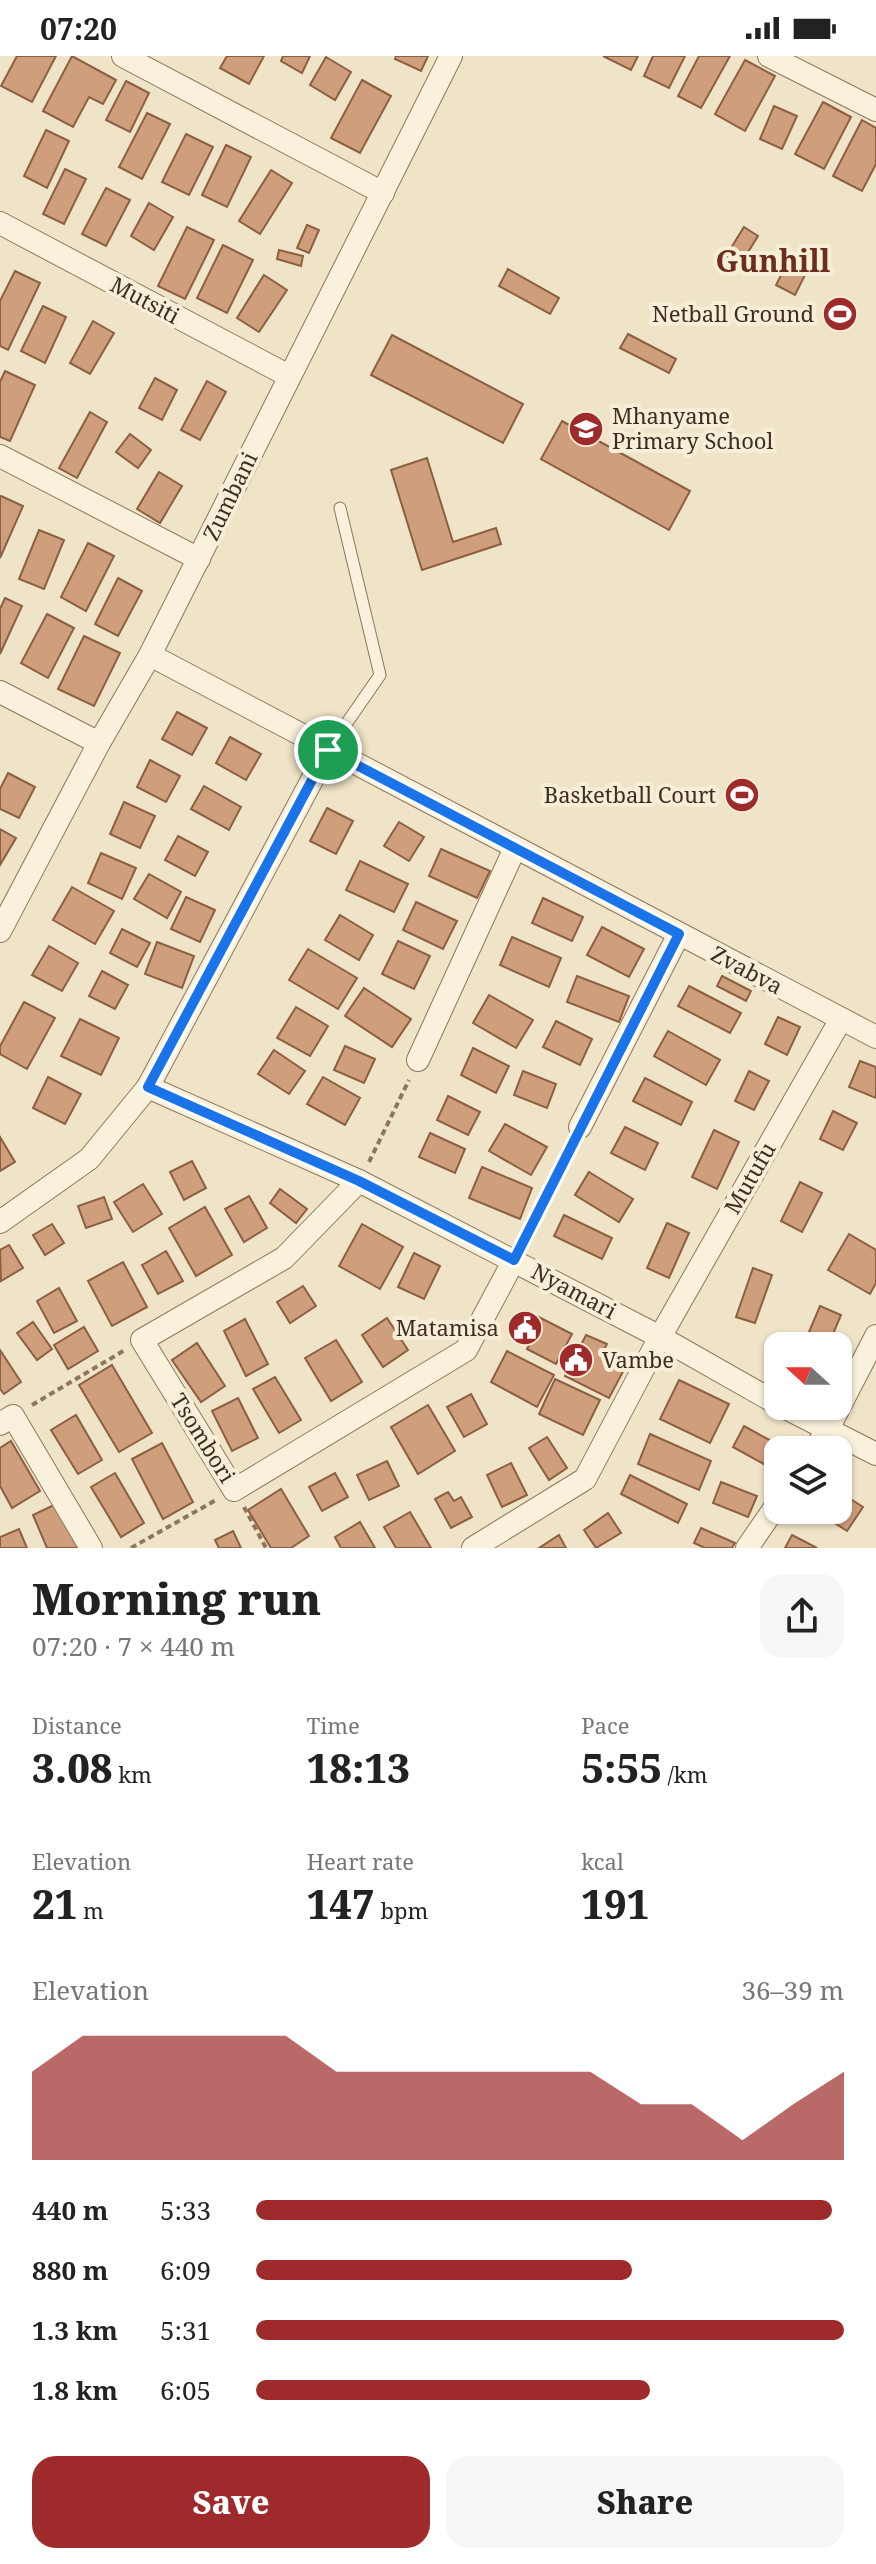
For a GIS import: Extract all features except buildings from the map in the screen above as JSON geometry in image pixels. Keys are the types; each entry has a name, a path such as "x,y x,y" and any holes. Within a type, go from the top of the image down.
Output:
{"street":[{"path":"123,56 383,193"},
{"name":"Zumbani","path":"0,931 99,743 150,655 451,56"},
{"path":"769,56 876,110"},
{"name":"Mutsiti","path":"0,223 289,376"},
{"path":"0,456 199,559"},
{"name":"Zvabva","path":"150,655 876,1037"},
{"path":"0,692 99,743"},
{"path":"0,1222 89,1159 148,1087 328,750"},
{"path":"418,1060 515,848"},
{"path":"580,1127 679,934"},
{"name":"Mutufu","path":"473,1548 585,1479 660,1337 841,1019"},
{"name":"Nyamari","path":"148,1087 359,1181 660,1337 764,1396"},
{"path":"142,1340 284,1258 359,1181"},
{"name":"Tsombori","path":"142,1340 234,1490 466,1350 514,1260"},
{"path":"824,1436 876,1336"},
{"path":"7,1420 91,1548"},
{"name":"Nyamari","path":"797,1420 815,1436"},
{"name":"Nyamari","path":"852,1448 876,1454"},
{"path":"747,1548 764,1523"}],"lane":[{"path":"328,750 380,675 340,508"}],"path":[{"path":"359,1181 418,1060"},
{"path":"514,1260 580,1127"},
{"path":"7,1420 142,1340"},
{"path":"131,1548 234,1490 266,1548"}],"place":[{"name":"Netball Ground","path":"840,314"},
{"name":"Mhanyame Primary School","path":"586,429"},
{"name":"Basketball Court","path":"742,795"},
{"name":"Matamisa","path":"525,1328"},
{"name":"Vambe","path":"576,1360"}],"district":[{"name":"Gunhill","path":"773,262"}],"route":[{"path":"328,750 679,934 514,1260 359,1181 148,1087 328,750"}]}
